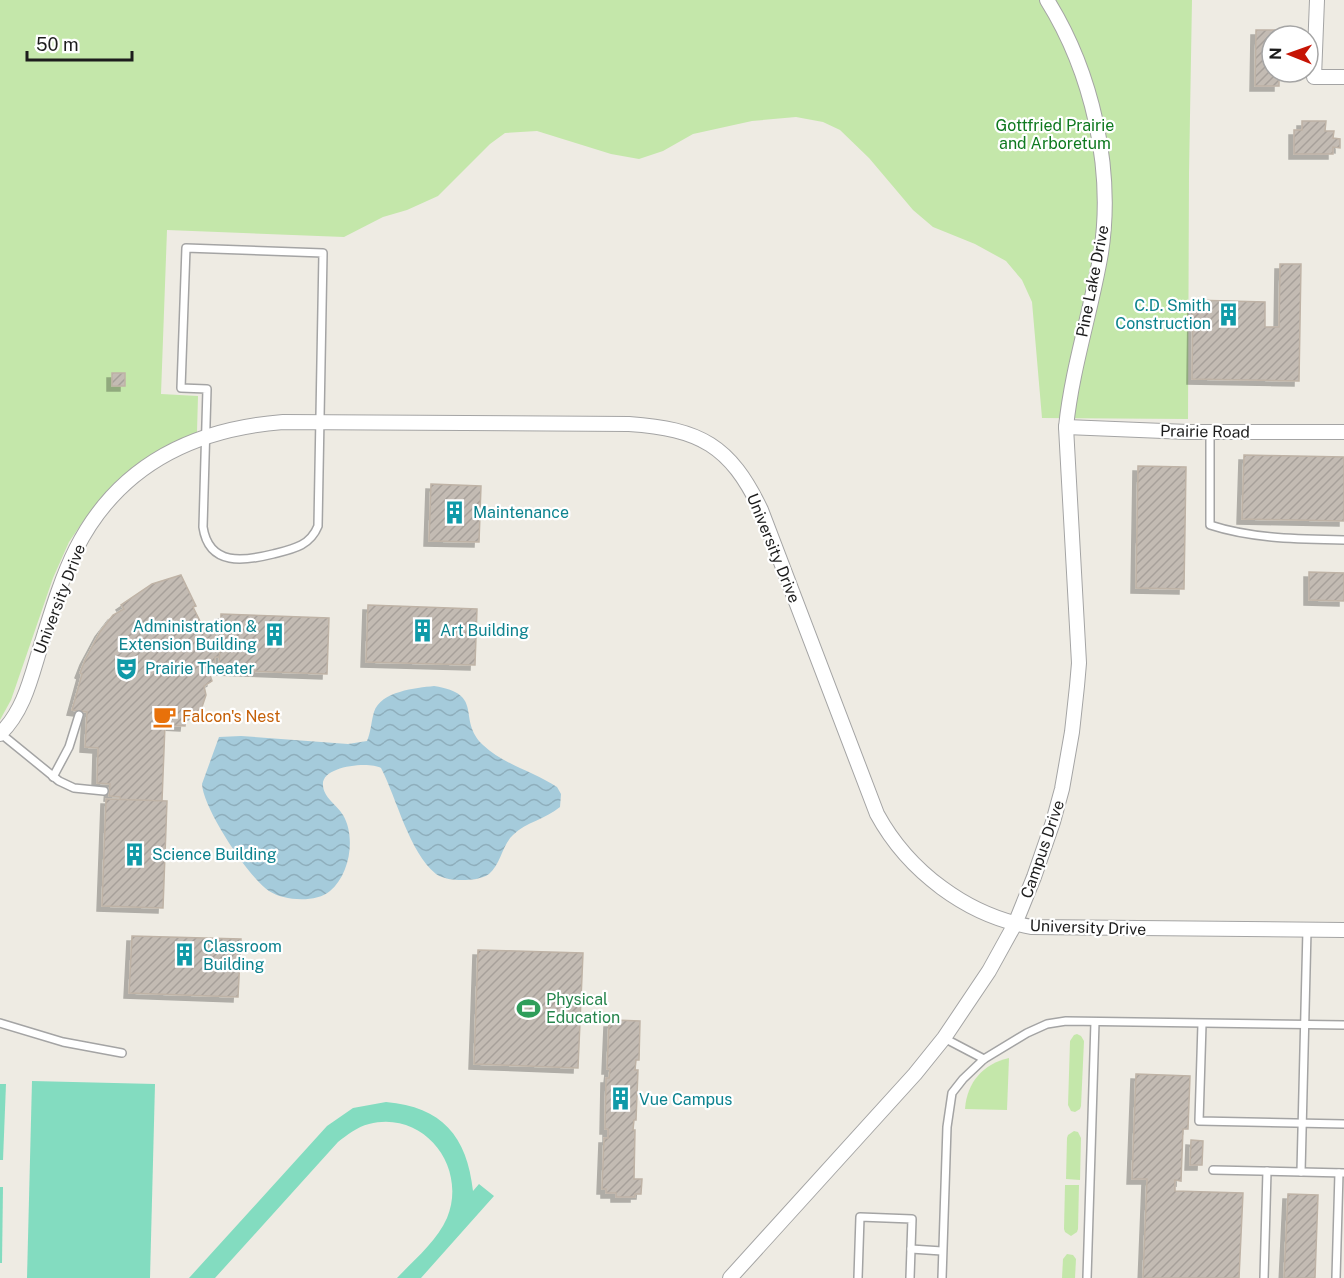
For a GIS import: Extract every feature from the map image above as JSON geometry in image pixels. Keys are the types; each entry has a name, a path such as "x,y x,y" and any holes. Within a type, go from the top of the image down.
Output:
{"street":[{"name":"Pine Lake Drive","path":"1047,0 1082,71 1097,133 1104,190 1101,252 1074,373 1066,427"},
{"path":"1317,0 1314,76 1344,77"},
{"name":"University Drive","path":"0,733 20,707 70,561 89,527 113,496 138,473 165,454 206,435 247,425 283,422 662,427 699,438 722,452 741,471 761,510 867,792 888,833 917,868 938,885 995,918 1015,924 1050,928 1344,930"},
{"name":"Prairie Road","path":"1066,427 1210,432 1344,432"},
{"name":"Campus Drive","path":"730,1278 915,1074 944,1038 984,981 1015,924 1034,877 1053,822 1069,755 1079,663 1066,427"}],"lane":[{"path":"186,248 323,253 320,422 318,526 312,538 300,546 249,560 237,561 219,554 211,546 204,533 207,389 181,388 186,248"},
{"path":"1210,432 1210,525 1235,534 1344,540"},
{"path":"54,777 71,742 79,715"},
{"path":"0,733 54,777 74,788 105,790"},
{"path":"1301,1172 1307,930"},
{"path":"942,1278 947,1127 952,1093 984,1059 1027,1033 1047,1024 1095,1022 1344,1025"},
{"path":"1087,1278 1095,1022"},
{"path":"0,1023 63,1042 122,1053"},
{"path":"1202,1024 1199,1121 1344,1125"},
{"path":"944,1038 984,1059"},
{"path":"1213,1170 1341,1173 1336,1278"},
{"path":"1264,1278 1267,1171"},
{"path":"858,1278 860,1217 912,1219 910,1278"},
{"path":"911,1249 942,1251"}],"green space":[{"name":"Gottfried Prairie and Arboretum","path":"0,0 1192,0 1188,419 1042,418 1032,302 1022,280 1006,261 975,244 933,227 913,210 869,158 840,130 823,122 796,117 752,121 693,134 663,151 639,159 611,154 537,131 505,133 490,144 438,196 407,210 383,217 344,237 167,230 161,394 198,396 197,432 125,477 100,500 69,542 53,578 11,700 0,720"},
{"path":"1077,1034 1084,1041 1081,1106 1075,1112 1071,1111 1068,1105 1070,1041"},
{"path":"1009,1058 1007,1110 965,1109 969,1090 978,1076 991,1065"},
{"path":"32,1081 155,1084 150,1278 27,1278"},
{"path":"0,1084 6,1084 3,1160 0,1160"},
{"path":"386,1102 422,1110 437,1118 458,1140 470,1172 473,1191 479,1184 494,1196 421,1278 397,1278 425,1250 443,1226 452,1199 451,1180 446,1162 423,1134 407,1126 389,1122 365,1125 338,1142 215,1278 189,1278 327,1126 353,1108"},
{"path":"1074,1131 1078,1132 1081,1138 1080,1180 1066,1179 1067,1138"},
{"path":"1065,1185 1079,1185 1078,1229 1071,1236 1064,1229"},
{"path":"0,1187 3,1187 2,1263 0,1263"},
{"path":"1067,1254 1073,1255 1076,1259 1075,1278 1062,1278 1063,1259"}],"water":[{"path":"434,686 460,695 468,709 475,735 491,752 557,787 561,794 560,807 513,835 489,874 473,879 449,879 436,874 418,853 381,768 357,765 337,769 324,779 323,785 328,797 343,815 349,834 349,855 337,884 324,895 309,899 291,899 269,891 250,872 228,841 204,795 202,784 219,737 241,736 348,744 367,741 374,712 384,699 400,692"}],"building":[{"path":"1256,30 1260,30 1260,84 1279,84 1279,86 1255,86"},
{"path":"1302,121 1326,121 1325,131 1334,131 1333,138 1340,139 1340,148 1333,147 1333,154 1294,154 1294,130 1302,130"},
{"name":"C.D. Smith Construction","path":"1280,264 1301,264 1299,381 1192,379 1193,300 1265,302 1265,327 1279,327"},
{"path":"112,373 125,373 125,386 112,386"},
{"path":"1244,455 1344,457 1344,521 1242,519"},
{"path":"1138,466 1186,467 1184,589 1136,588"},
{"name":"Maintenance","path":"431,484 481,486 479,542 429,541"},
{"path":"1309,572 1344,573 1344,601 1309,600"},
{"path":"181,575 204,629 221,622 220,657 215,657 214,670 210,675 212,681 204,686 206,695 202,707 193,715 186,717 185,726 165,725 162,801 120,800 120,797 109,796 110,784 97,783 98,748 85,747 87,712 72,710 82,674 80,673 100,632 113,615 124,609 121,605 152,584"},
{"name":"Art Building","path":"368,605 477,609 475,665 366,662"},
{"name":"Administration & Extension Building","path":"221,614 329,618 327,674 219,670"},
{"name":"Science Building","path":"106,799 167,801 163,908 102,906"},
{"name":"Classroom Building","path":"132,936 241,939 238,997 129,993"},
{"name":"Physical Education","path":"478,950 583,953 578,1068 474,1064"},
{"name":"Vue Campus","path":"614,1020 640,1021 639,1060 636,1060 635,1070 638,1070 636,1120 634,1120 633,1130 635,1130 634,1179 642,1179 641,1194 635,1194 635,1197 616,1197 616,1193 606,1193 606,1189 602,1189 604,1138 608,1138 608,1129 605,1129 606,1078 609,1078 610,1069 607,1069 609,1022 614,1022"},
{"path":"1136,1074 1190,1076 1188,1129 1183,1129 1181,1181 1175,1180 1175,1191 1243,1193 1239,1278 1143,1278 1147,1179 1132,1179"},
{"path":"1191,1140 1203,1141 1202,1165 1190,1165"},
{"path":"1288,1194 1318,1195 1315,1278 1284,1278"}],"place":[{"name":"C.D. Smith Construction","path":"1229,314"},
{"name":"Maintenance","path":"455,512"},
{"name":"Art Building","path":"422,630"},
{"name":"Administration & Extension Building","path":"275,635"},
{"name":"Prairie Theater","path":"127,668"},
{"name":"Falcon's Nest","path":"164,716"},
{"name":"Science Building","path":"134,854"},
{"name":"Classroom Building","path":"185,955"},
{"name":"Physical Education","path":"528,1008"},
{"name":"Vue Campus","path":"621,1099"}]}
